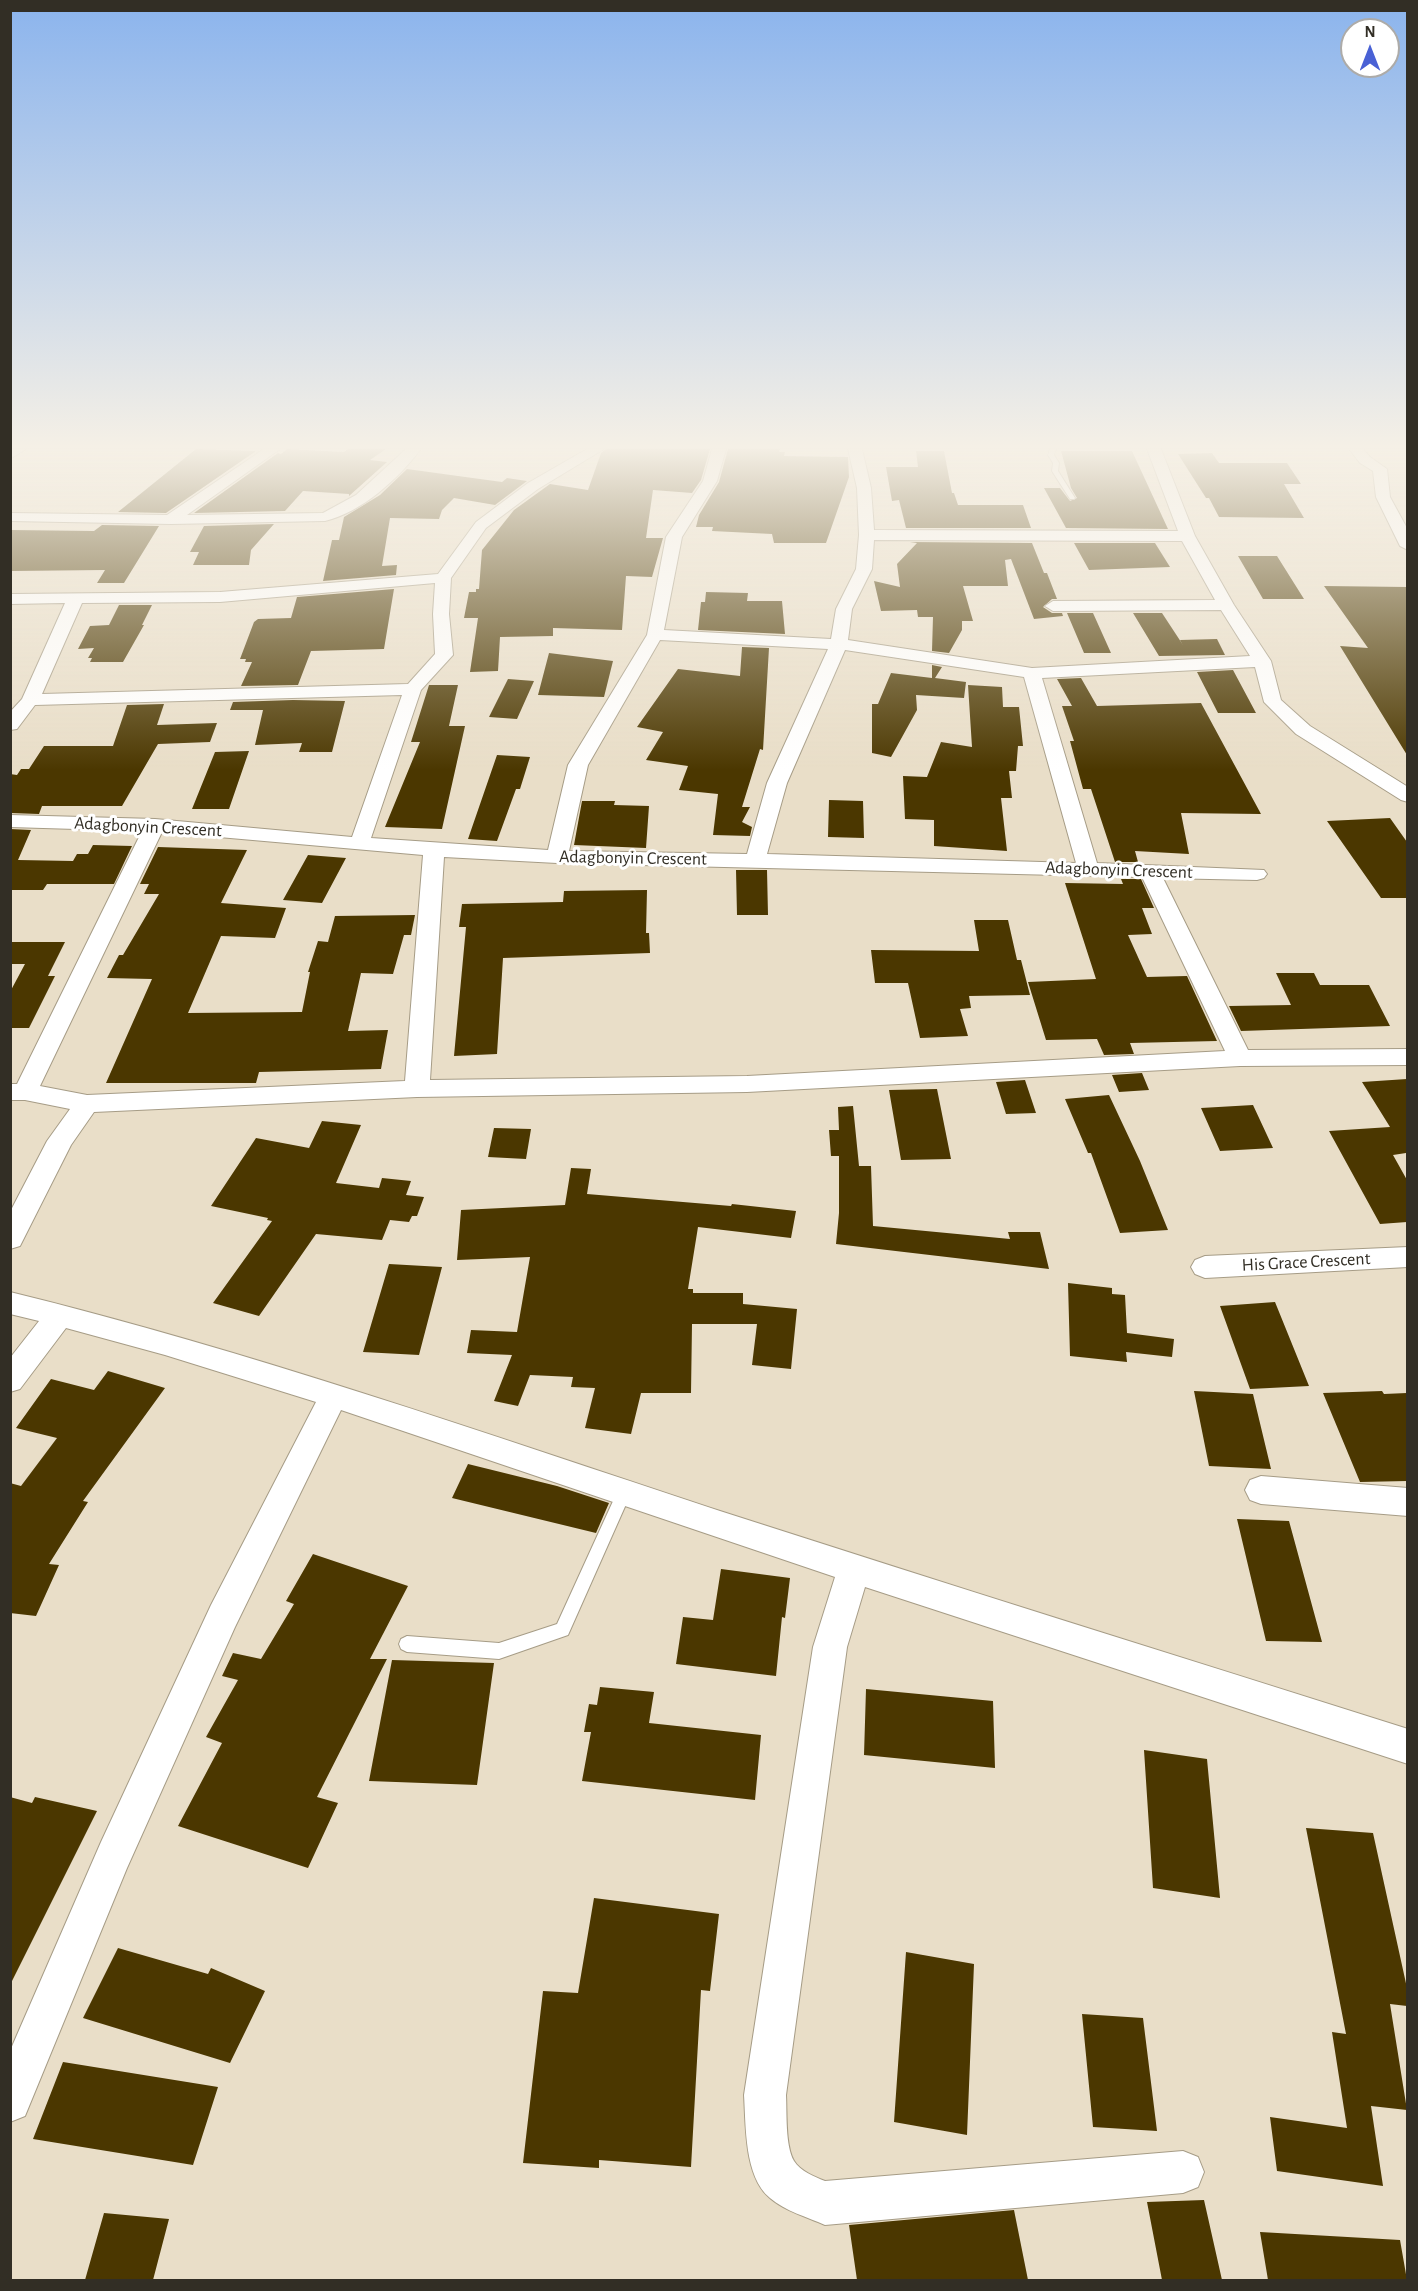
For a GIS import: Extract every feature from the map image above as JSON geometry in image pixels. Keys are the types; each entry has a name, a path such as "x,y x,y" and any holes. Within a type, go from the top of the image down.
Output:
{"street":[{"path":"360,842 413,689 444,655 441,614 443,578 459,556"},
{"path":"557,857 578,765 655,635 670,556"},
{"path":"755,860 777,783 839,644 844,609 864,569 865,556"},
{"path":"1198,556 1262,661 1273,702 1303,730 1407,796"},
{"path":"10,599 220,597 443,578"},
{"path":"10,725 30,700 75,600"},
{"path":"1053,606 1226,605"},
{"path":"655,635 839,644 1032,673 1262,661"},
{"path":"1032,673 1088,868"},
{"path":"30,700 413,689"},
{"name":"Adagbonyin Crescent","path":"10,821 155,825 434,850 557,857 1088,868 1257,874"},
{"path":"155,825 18,1092 87,1104 417,1089 747,1084 1240,1058 1407,1057"},
{"path":"417,1089 434,850"},
{"path":"1150,872 1240,1058"},
{"path":"10,1239 60,1141 87,1104"},
{"name":"His Grace Crescent","path":"1205,1267 1407,1257"},
{"path":"10,1304 60,1315 334,1395 624,1493 1407,1747"},
{"path":"10,1380 60,1315"},
{"path":"10,2101 114,1855 223,1616 334,1395"},
{"path":"1261,1490 1407,1502"},
{"path":"854,1568 830,1647 765,2094 770,2152 778,2175 799,2192 825,2203 1183,2172"}],"lane":[{"path":"407,1644 499,1652 562,1630 624,1493"}],"building":[{"path":"10,556 141,556 124,583 97,583 105,570 10,571"},
{"path":"197,556 250,556 249,565 193,565"},
{"path":"329,556 384,556 382,566 397,565 396,575 323,581"},
{"path":"482,556 658,556 652,577 626,576 622,630 553,628 553,636 500,637 498,671 470,672 478,618 464,618 469,592 476,592 476,589 479,589"},
{"path":"905,556 1037,556 1057,599 1052,599 1043,607 1052,613 1062,613 1063,616 1034,619 1011,559 1005,560 1008,586 963,586 973,621 962,621 962,630 949,653 932,651 933,617 918,617 917,610 881,611 874,581 900,587 897,564"},
{"path":"1081,556 1163,556 1170,567 1089,570"},
{"path":"1238,556 1277,556 1304,599 1263,599"},
{"path":"1324,586 1407,587 1407,755 1340,646 1368,648"},
{"path":"394,589 384,649 311,651 298,685 241,686 252,662 240,659 254,622 258,619 291,618 297,597"},
{"path":"706,592 748,593 747,601 782,601 785,634 698,630 701,602 705,602"},
{"path":"119,605 152,605 142,625 144,625 123,662 90,662 92,658 88,658 94,648 78,649 90,626 109,625"},
{"path":"1067,613 1093,613 1111,653 1084,653"},
{"path":"1133,613 1162,613 1183,645 1180,640 1217,639 1225,655 1159,656"},
{"path":"742,647 769,648 763,750 760,749 742,807 750,807 742,822 752,827 750,836 713,835 718,794 679,790 688,766 646,760 663,732 637,727 678,669 740,676"},
{"path":"549,653 613,661 604,697 538,695"},
{"path":"932,665 942,667 935,678 966,682 964,698 916,695 917,710 891,757 872,753 872,704 878,704 891,673 932,678"},
{"path":"1233,670 1256,713 1218,713 1197,672"},
{"path":"1081,678 1097,706 1201,703 1261,814 1181,813 1189,854 1135,851 1138,862 1115,862 1091,789 1083,789 1070,741 1074,741 1062,706 1072,706 1057,679"},
{"path":"508,679 534,681 517,719 489,717"},
{"path":"429,685 458,685 449,726 465,726 442,829 385,827 420,742 411,742"},
{"path":"968,685 1002,687 1003,707 1019,707 1023,746 1018,746 1016,771 1009,771 1012,798 1001,798 1007,851 934,846 934,820 905,819 903,776 927,777 941,742 972,747"},
{"path":"345,701 332,752 299,752 302,743 255,745 263,710 230,710 233,702"},
{"path":"164,704 157,725 217,723 210,742 158,744 122,806 42,806 39,814 10,813 10,774 17,775 21,769 29,769 44,746 113,746 127,705"},
{"path":"249,751 229,809 192,809 215,752"},
{"path":"497,755 530,757 520,789 516,789 497,841 468,839"},
{"path":"829,800 863,801 864,838 828,837"},
{"path":"582,801 615,801 614,805 649,806 646,848 574,845"},
{"path":"1390,818 1407,842 1407,898 1381,898 1327,821"},
{"path":"10,829 31,830 18,860 73,861 77,854 88,854 93,845 132,846 114,884 47,884 43,890 10,890"},
{"path":"158,847 247,850 221,903 286,908 275,938 221,936 188,1013 302,1012 310,972 308,972 318,941 328,942 335,916 415,915 411,935 404,935 393,974 361,973 348,1031 388,1030 381,1069 259,1072 256,1083 106,1083 152,979 107,978 119,955 123,955 159,894 144,894 149,884 140,884"},
{"path":"308,855 346,858 322,903 283,900"},
{"path":"736,870 767,870 768,915 737,915"},
{"path":"1121,879 1141,879 1154,908 1142,908 1152,934 1128,935 1147,977 1187,976 1217,1041 1130,1043 1134,1054 1104,1055 1097,1039 1046,1040 1028,982 1096,979 1065,883 1123,884"},
{"path":"647,890 646,933 649,933 650,953 503,958 497,1054 454,1056 466,927 459,927 462,904 563,902 564,891"},
{"path":"974,920 1008,920 1017,960 1021,960 1030,995 969,996 971,1008 960,1009 968,1036 920,1038 908,983 875,983 871,950 979,951"},
{"path":"10,942 65,942 48,976 55,976 29,1028 10,1028 10,992 25,964 10,964"},
{"path":"1276,973 1314,973 1320,985 1369,985 1390,1026 1241,1031 1229,1006 1291,1005"},
{"path":"1142,1073 1149,1090 1119,1092 1112,1075"},
{"path":"1407,1079 1407,1155 1406,1153 1393,1155 1407,1180 1407,1222 1380,1224 1329,1131 1390,1127 1362,1082"},
{"path":"1025,1080 1036,1113 1006,1114 996,1082"},
{"path":"937,1089 951,1159 901,1160 889,1090"},
{"path":"1109,1095 1140,1161 1168,1230 1120,1233 1091,1153 1088,1153 1065,1099"},
{"path":"1253,1105 1273,1148 1220,1151 1201,1108"},
{"path":"853,1106 859,1166 871,1166 873,1226 1010,1239 1008,1232 1040,1232 1049,1269 836,1244 839,1213 839,1156 831,1156 829,1130 839,1130 838,1107"},
{"path":"322,1121 361,1125 336,1183 379,1188 382,1178 411,1181 406,1195 424,1197 417,1216 412,1216 409,1222 390,1220 382,1240 316,1234 259,1316 213,1303 272,1221 267,1220 268,1218 211,1206 256,1138 309,1148"},
{"path":"494,1128 531,1129 526,1159 488,1157"},
{"path":"571,1168 591,1169 587,1194 796,1211 791,1238 698,1227 688,1289 693,1289 693,1293 743,1293 743,1304 797,1309 791,1369 752,1365 757,1324 692,1324 691,1393 641,1393 631,1434 585,1428 595,1388 571,1387 573,1377 530,1375 518,1406 494,1401 512,1355 467,1353 471,1330 517,1332 530,1257 457,1260 461,1210 565,1205"},
{"path":"389,1264 442,1267 419,1355 363,1352"},
{"path":"1068,1283 1112,1288 1112,1294 1125,1295 1127,1333 1174,1339 1172,1357 1126,1352 1127,1362 1070,1356"},
{"path":"1275,1302 1309,1386 1250,1389 1220,1306"},
{"path":"108,1371 165,1388 83,1501 88,1502 49,1564 59,1565 36,1616 10,1613 10,1483 21,1486 57,1438 16,1428 51,1379 94,1390"},
{"path":"1194,1391 1253,1394 1271,1469 1209,1466"},
{"path":"1382,1391 1384,1394 1407,1393 1407,1481 1360,1482 1323,1393"},
{"path":"468,1464 557,1486 609,1503 596,1533 452,1498"},
{"path":"1237,1519 1289,1521 1322,1642 1266,1641"},
{"path":"313,1554 408,1586 370,1659 387,1659 317,1797 338,1803 308,1868 178,1826 222,1743 206,1737 238,1680 222,1676 233,1653 261,1659 294,1604 286,1601"},
{"path":"721,1569 790,1578 785,1618 782,1617 776,1676 676,1664 683,1617 713,1620"},
{"path":"392,1660 494,1663 477,1785 369,1781"},
{"path":"600,1687 654,1692 649,1723 761,1735 755,1800 582,1781 591,1732 584,1732 589,1704 597,1705"},
{"path":"866,1689 993,1701 995,1768 864,1755"},
{"path":"1144,1750 1207,1759 1220,1898 1153,1888"},
{"path":"10,1797 32,1803 35,1797 97,1811 10,1985"},
{"path":"1306,1828 1373,1833 1407,1988 1407,2006 1390,2004 1407,2110 1371,2106 1383,2186 1277,2171 1270,2117 1347,2128 1332,2032 1346,2034"},
{"path":"594,1898 719,1914 710,1991 701,1990 691,2167 599,2160 599,2168 523,2163 543,1991 578,1993"},
{"path":"118,1948 208,1974 211,1968 265,1991 230,2063 83,2018"},
{"path":"906,1952 974,1964 967,2135 894,2122"},
{"path":"1082,2014 1143,2018 1157,2131 1093,2127"},
{"path":"63,2062 218,2087 193,2165 33,2139"},
{"path":"1204,2200 1222,2280 1162,2280 1147,2202"},
{"path":"1014,2210 1028,2280 857,2280 849,2225"},
{"path":"104,2213 169,2219 153,2280 85,2280"},
{"path":"1260,2232 1400,2240 1407,2280 1268,2280"}]}
